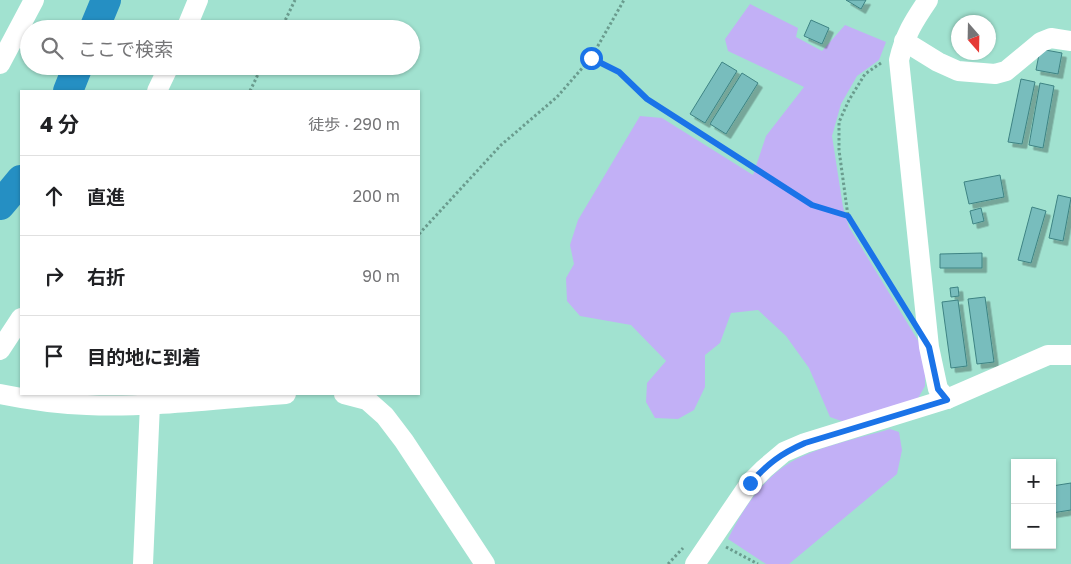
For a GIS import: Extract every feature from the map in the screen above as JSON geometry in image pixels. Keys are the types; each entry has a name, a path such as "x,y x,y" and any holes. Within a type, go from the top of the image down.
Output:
{"street":[{"path":"23,20 34,0"},
{"path":"190,20 198,0"},
{"path":"928,0 911,23 898,60 929,347 938,389 947,400"},
{"path":"0,64 20,26"},
{"path":"904,41 938,62 958,71 995,74 1006,71 1041,42 1050,38 1071,41"},
{"path":"157,90 165,75"},
{"path":"0,350 20,320"},
{"path":"696,564 750,483 784,452 805,443 947,400 1048,355 1071,355"},
{"path":"0,394 35,401 88,405 150,404 272,395"},
{"path":"348,395 367,400 385,416 404,441 485,564"},
{"path":"142,564 150,404"}],"path":[{"path":"286,20 296,0"},
{"path":"420,233 501,145 557,97 591,58 624,0"},
{"path":"591,58 619,72 647,99 812,205 848,216"},
{"path":"898,60 885,61 865,74 848,100 839,122 839,150 848,216 909,315"},
{"path":"250,90 258,75"},
{"path":"712,540 758,564"}],"shaded area":[{"path":"750,4 798,28 796,37 822,51 845,25 886,42 879,60 857,76 841,104 832,136 843,207 849,227 925,352 925,386 917,400 847,423 830,417 809,368 786,336 758,310 731,313 720,343 705,355 705,387 694,410 678,419 655,418 646,402 647,383 666,361 631,325 580,316 567,301 566,278 574,264 570,245 578,220 640,116 662,118 753,175 766,136 804,87 728,51 725,39"},
{"path":"890,429 899,432 902,450 897,474 789,564 766,564 728,539 747,506 762,486 791,462 839,443"}],"building":[{"path":"846,0 866,0 861,9"},
{"path":"811,20 829,28 822,44 804,36"},
{"path":"1040,49 1062,53 1058,74 1036,70"},
{"path":"722,62 737,71 705,123 690,114"},
{"path":"742,73 758,83 726,134 710,124"},
{"path":"1021,79 1035,82 1022,144 1008,142"},
{"path":"1040,83 1054,86 1043,148 1029,145"},
{"path":"1000,175 1004,197 969,204 964,182"},
{"path":"1058,195 1071,198 1063,241 1049,238"},
{"path":"1032,207 1046,211 1031,263 1018,260"},
{"path":"981,208 984,221 973,224 970,211"},
{"path":"982,253 982,268 940,268 940,254"},
{"path":"958,287 959,296 951,297 950,288"},
{"path":"985,297 994,362 977,364 968,299"},
{"path":"958,300 967,366 951,368 942,302"},
{"path":"1071,483 1071,510 1056,512 1056,485"}],"waterway":[{"path":"98,20 106,0"},
{"path":"68,90 74,75"},
{"path":"0,205 20,181"}],"route":[{"path":"591,58 619,72 647,99 812,205 848,216 929,347 938,389 947,400 805,443 784,452 750,483"}]}
